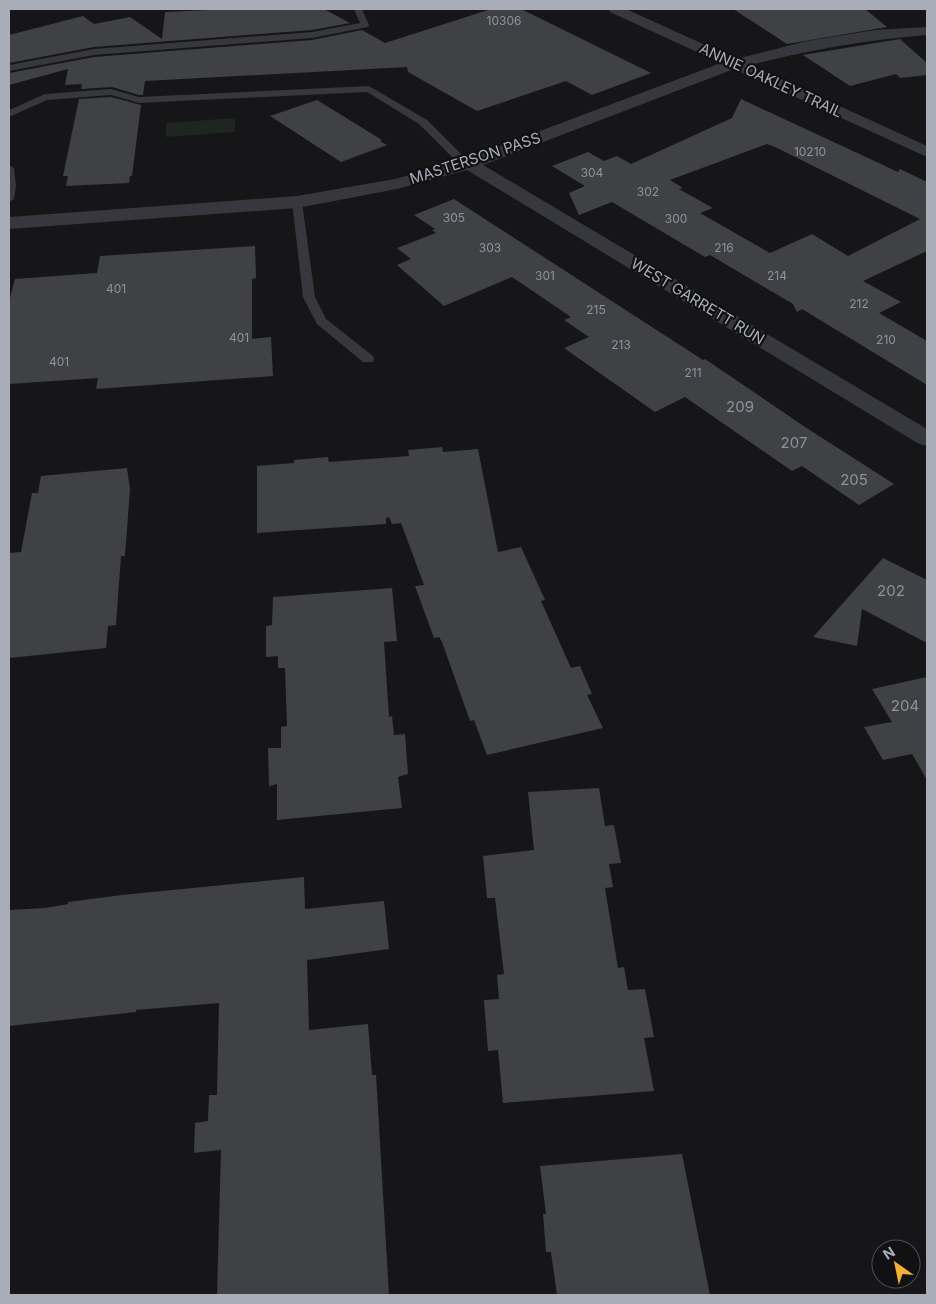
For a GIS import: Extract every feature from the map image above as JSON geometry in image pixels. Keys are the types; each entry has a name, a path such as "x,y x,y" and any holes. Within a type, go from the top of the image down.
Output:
{"street":[{"name":"ANNIE OAKLEY TRAIL","path":"615,9 927,152"},
{"name":"MASTERSON PASS","path":"10,224 297,202 397,184 467,164 734,64 808,46 876,34 927,31"},
{"name":"WEST GARRETT RUN","path":"467,164 927,439"}],"lane":[{"path":"9,68 94,52 312,35 365,25 358,9"},
{"path":"9,114 46,97 111,92 139,100 369,89 422,122 467,164"},
{"path":"9,168 11,186 9,199"},
{"path":"297,202 309,297 321,321 368,358"}],"shaded area":[{"path":"235,118 235,132 166,137 166,123"}],"building":[{"path":"228,9 324,9 350,23 312,30 94,47 9,63 9,35 83,16 94,24 130,17 162,39 165,12"},
{"path":"491,9 521,9 651,73 592,95 566,81 477,111 408,72 407,67 145,81 143,95 112,87 81,89 82,84 65,85 68,69 9,85 9,73 94,57 312,40 362,30 385,43"},
{"path":"733,9 865,9 887,27 787,44"},
{"path":"900,39 927,63 927,75 900,78 896,74 850,86 803,55"},
{"path":"111,97 141,105 132,176 130,176 129,183 66,186 68,176 63,176 79,99"},
{"path":"741,99 898,172 900,169 927,182 927,251 863,281 901,302 879,313 927,341 927,385 802,309 797,312 793,304 710,255 705,257 612,202 579,215 569,193 585,186 552,166 588,152 604,161 617,156 631,164 732,118","holes":["767,144 920,219 848,256 812,234 770,253 700,213 713,208 679,189 683,188 670,180"]},
{"path":"317,100 382,140 380,141 387,145 341,162 270,116"},
{"path":"454,199 703,360 705,359 805,427 894,484 859,505 802,466 792,471 685,397 655,412 564,348 589,337 564,320 571,317 512,277 444,306 397,265 411,259 397,248 436,233 432,230 435,229 414,215"},
{"path":"255,246 256,278 252,279 252,339 271,337 273,376 96,389 98,378 9,384 9,302 15,279 97,273 100,256"},
{"path":"442,447 443,452 478,449 498,552 521,547 545,600 541,601 571,668 580,666 592,694 587,695 603,728 487,755 474,720 470,721 442,642 439,637 434,638 415,586 424,585 401,523 392,524 389,517 386,518 386,524 257,533 257,466 294,463 294,460 328,457 329,462 409,456 408,450"},
{"path":"127,468 130,489 125,556 121,556 116,625 108,626 106,648 9,658 9,553 21,552 32,493 38,493 41,476"},
{"path":"883,558 927,580 927,643 862,609 857,646 813,637"},
{"path":"392,588 397,641 384,642 389,717 392,716 394,735 405,734 408,774 398,777 402,808 277,820 277,784 269,786 268,748 281,748 281,727 287,726 285,668 278,668 278,656 266,657 266,626 272,625 273,597"},
{"path":"927,677 927,780 912,754 883,760 864,727 892,722 872,689"},
{"path":"599,788 605,826 614,825 621,863 609,864 613,887 605,888 618,968 624,967 628,990 645,989 654,1037 644,1038 654,1091 503,1103 498,1050 488,1051 484,1000 499,999 497,975 504,974 495,898 487,898 483,856 534,850 528,792"},
{"path":"304,877 305,909 384,901 389,949 307,960 309,1030 368,1024 372,1075 376,1075 389,1295 217,1295 221,1150 194,1153 195,1123 208,1121 209,1095 217,1095 219,1003 136,1010 136,1012 9,1026 9,910 45,908 68,904 68,902 122,895"},
{"path":"682,1154 710,1295 557,1295 551,1252 546,1252 543,1214 546,1214 540,1166"}]}
